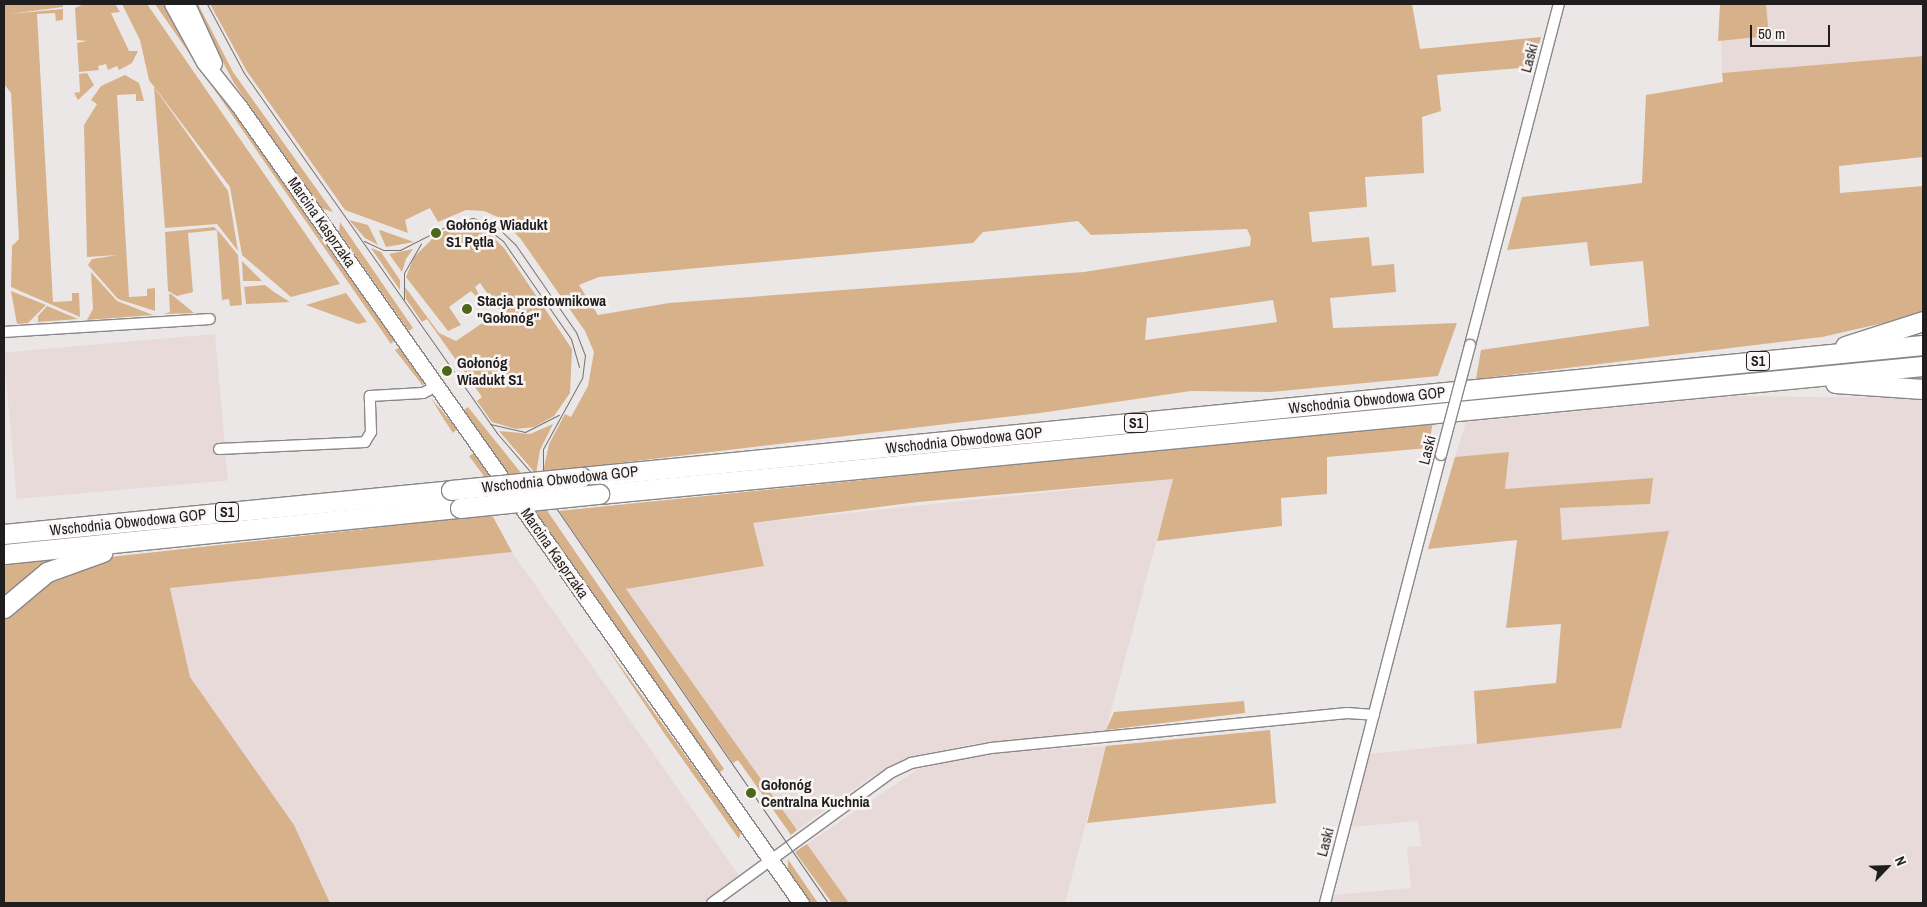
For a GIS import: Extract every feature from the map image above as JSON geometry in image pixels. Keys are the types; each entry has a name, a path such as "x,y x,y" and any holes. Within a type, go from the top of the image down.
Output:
{"highway":[{"path":"1826,355 1923,321"},
{"name":"Wschodnia Obwodowa GOP","path":"4,534 1923,345"},
{"name":"Wschodnia Obwodowa GOP","path":"4,554 599,494 1923,366"},
{"path":"1794,378 1923,389"},
{"path":"4,608 47,572 137,541"}],"street":[{"name":"Marcina Kasprzaka","path":"172,4 198,55 239,106 801,903"},
{"name":"Marcina Kasprzaka","path":"187,4 239,106"},
{"name":"Laski","path":"1325,903 1559,4"},
{"path":"4,332 210,319"},
{"path":"219,449 365,442 371,432 370,396 423,392 437,386"},
{"path":"712,903 890,773 928,759 991,748 1347,713 1374,715"}],"shaded area":[{"path":"4,4 63,4 63,7 9,14 63,9 63,20 56,21 55,13 37,14 53,302 72,301 72,293 79,293 80,317 11,287 12,246 19,239 11,93 4,84"},
{"path":"84,4 115,4 120,12 111,13 129,51 138,51 132,63 119,70 117,66 108,70 106,64 98,66 99,70 79,72 77,43 87,41 77,40 75,8"},
{"path":"122,4 147,4 340,284 291,297 242,255 230,187 149,80 140,40"},
{"path":"155,4 166,4 207,74 395,340 391,344"},
{"path":"192,4 198,4 233,72 333,212 321,208 234,83"},
{"path":"210,4 1412,4 1420,49 1541,37 1533,67 1437,75 1441,111 1422,117 1424,173 1365,177 1367,207 1309,212 1312,242 1369,237 1372,266 1394,264 1396,292 1330,298 1333,328 1457,323 1438,376 1271,392 1191,391 1040,413 543,472 549,444 565,414 571,417 588,386 594,352 585,331 520,238 500,218 484,211 466,210 438,222 430,208 405,220 408,233 345,210 246,70","holes":["1078,221 1091,235 1247,229 1251,238 1250,246 1084,272 669,303 598,315 579,285 599,277 973,243 983,232","1273,300 1277,322 1145,340 1147,318"]},
{"path":"1720,4 1923,4 1923,56 1722,73"},
{"path":"1720,4 1775,4 1766,5 1769,36 1718,41"},
{"path":"1923,56 1923,157 1839,166 1840,193 1923,186 1923,314 1822,337 1476,379 1481,350 1649,326 1643,261 1590,266 1587,242 1507,250 1522,197 1642,183 1646,95 1723,82 1722,73"},
{"path":"87,73 94,85 78,100 74,93 80,92 79,74"},
{"path":"125,75 139,83 144,101 136,101 136,94 117,95 129,297 147,296 147,289 155,288 155,311 118,299 88,265 92,259 118,255 87,257 84,125 97,104 91,100 101,86"},
{"path":"154,87 228,191 238,251 217,224 165,228"},
{"path":"349,220 368,225 378,245 365,238"},
{"path":"340,222 413,328 409,331 339,232"},
{"path":"214,227 217,230 188,233 193,292 177,296 168,291 165,232"},
{"path":"217,230 238,255 242,305 230,306 229,299 222,300"},
{"path":"380,230 414,242 386,247"},
{"path":"477,230 491,235 504,248 572,349 570,393 554,416 534,427 516,429 492,422 477,401 482,397 427,319 422,322 406,299 405,287 439,333 456,341 500,311 480,283 475,287 485,306 471,291 449,307 461,325 448,331 406,277 414,257 434,237 445,231"},
{"path":"371,248 381,252 400,280 400,290"},
{"path":"413,249 406,259 402,272 389,254"},
{"path":"242,261 262,281 243,281"},
{"path":"91,272 117,301 153,315 87,320 93,309"},
{"path":"265,285 290,302 246,304 244,287"},
{"path":"11,291 46,305 28,323 17,324"},
{"path":"346,293 367,322 358,324 306,305"},
{"path":"169,294 194,313 164,314 170,312"},
{"path":"47,306 78,319 38,322 38,316"},
{"path":"215,334 228,480 17,499 4,352"},
{"path":"400,347 424,382 423,386 395,350"},
{"path":"1735,396 1923,398 1923,903 1331,903 1334,895 1411,888 1407,847 1421,846 1418,821 1351,827 1369,754 1621,728 1669,532 1562,540 1560,508 1650,504 1505,489 1509,452 1455,457 1466,422"},
{"path":"431,398 457,429 453,433 443,418"},
{"path":"468,407 522,474 724,769 719,773 464,410"},
{"path":"1433,422 1428,448 1327,457 1327,494 1281,498 1282,526 1157,541 1173,479 918,502 753,523 764,566 626,589 797,830 791,835 738,760 733,763 559,511"},
{"path":"553,424 540,450 536,474 499,431 530,434"},
{"path":"1509,452 1505,489 1653,478 1650,504 1560,508 1562,540 1669,531 1621,728 1477,744 1474,691 1556,683 1561,624 1506,628 1517,540 1428,549 1455,457"},
{"path":"474,453 493,480 489,483 469,456"},
{"path":"1173,479 1106,730 973,744 921,755 871,777 797,830 626,589 764,566 752,523"},
{"path":"492,515 512,552 170,588 190,677 294,825 330,903 4,903 4,617 36,585 110,557"},
{"path":"512,552 740,877 703,903 330,903 294,825 190,677 170,588"},
{"path":"67,557 4,602 4,564"},
{"path":"603,642 741,832 739,839 664,733"},
{"path":"1244,701 1245,713 1106,730 1114,712"},
{"path":"1270,730 1276,803 1087,823 1106,746"},
{"path":"1106,746 1065,903 849,903 807,844 918,769 989,753"},
{"path":"807,844 849,903 832,903 795,852"},
{"path":"788,859 818,903 811,903 788,870"}],"tram line":[{"path":"207,4 244,73 496,432 534,476 828,903"},
{"path":"364,241 383,250 400,250 455,222 473,218 495,225 515,244 576,332 585,355 582,378 543,449 543,485"},
{"path":"463,224 489,230 503,241 571,339 579,367"},
{"path":"404,299 404,273 421,244"},
{"path":"490,424 525,432 559,415"}],"place":[{"name":"Gołonóg Wiadukt S1 Pętla","path":"436,233"},
{"name":"Stacja prostownikowa \"Gołonóg\"","path":"467,309"},
{"name":"Gołonóg Wiadukt S1","path":"447,371"},
{"name":"Gołonóg Centralna Kuchnia","path":"751,793"}]}
